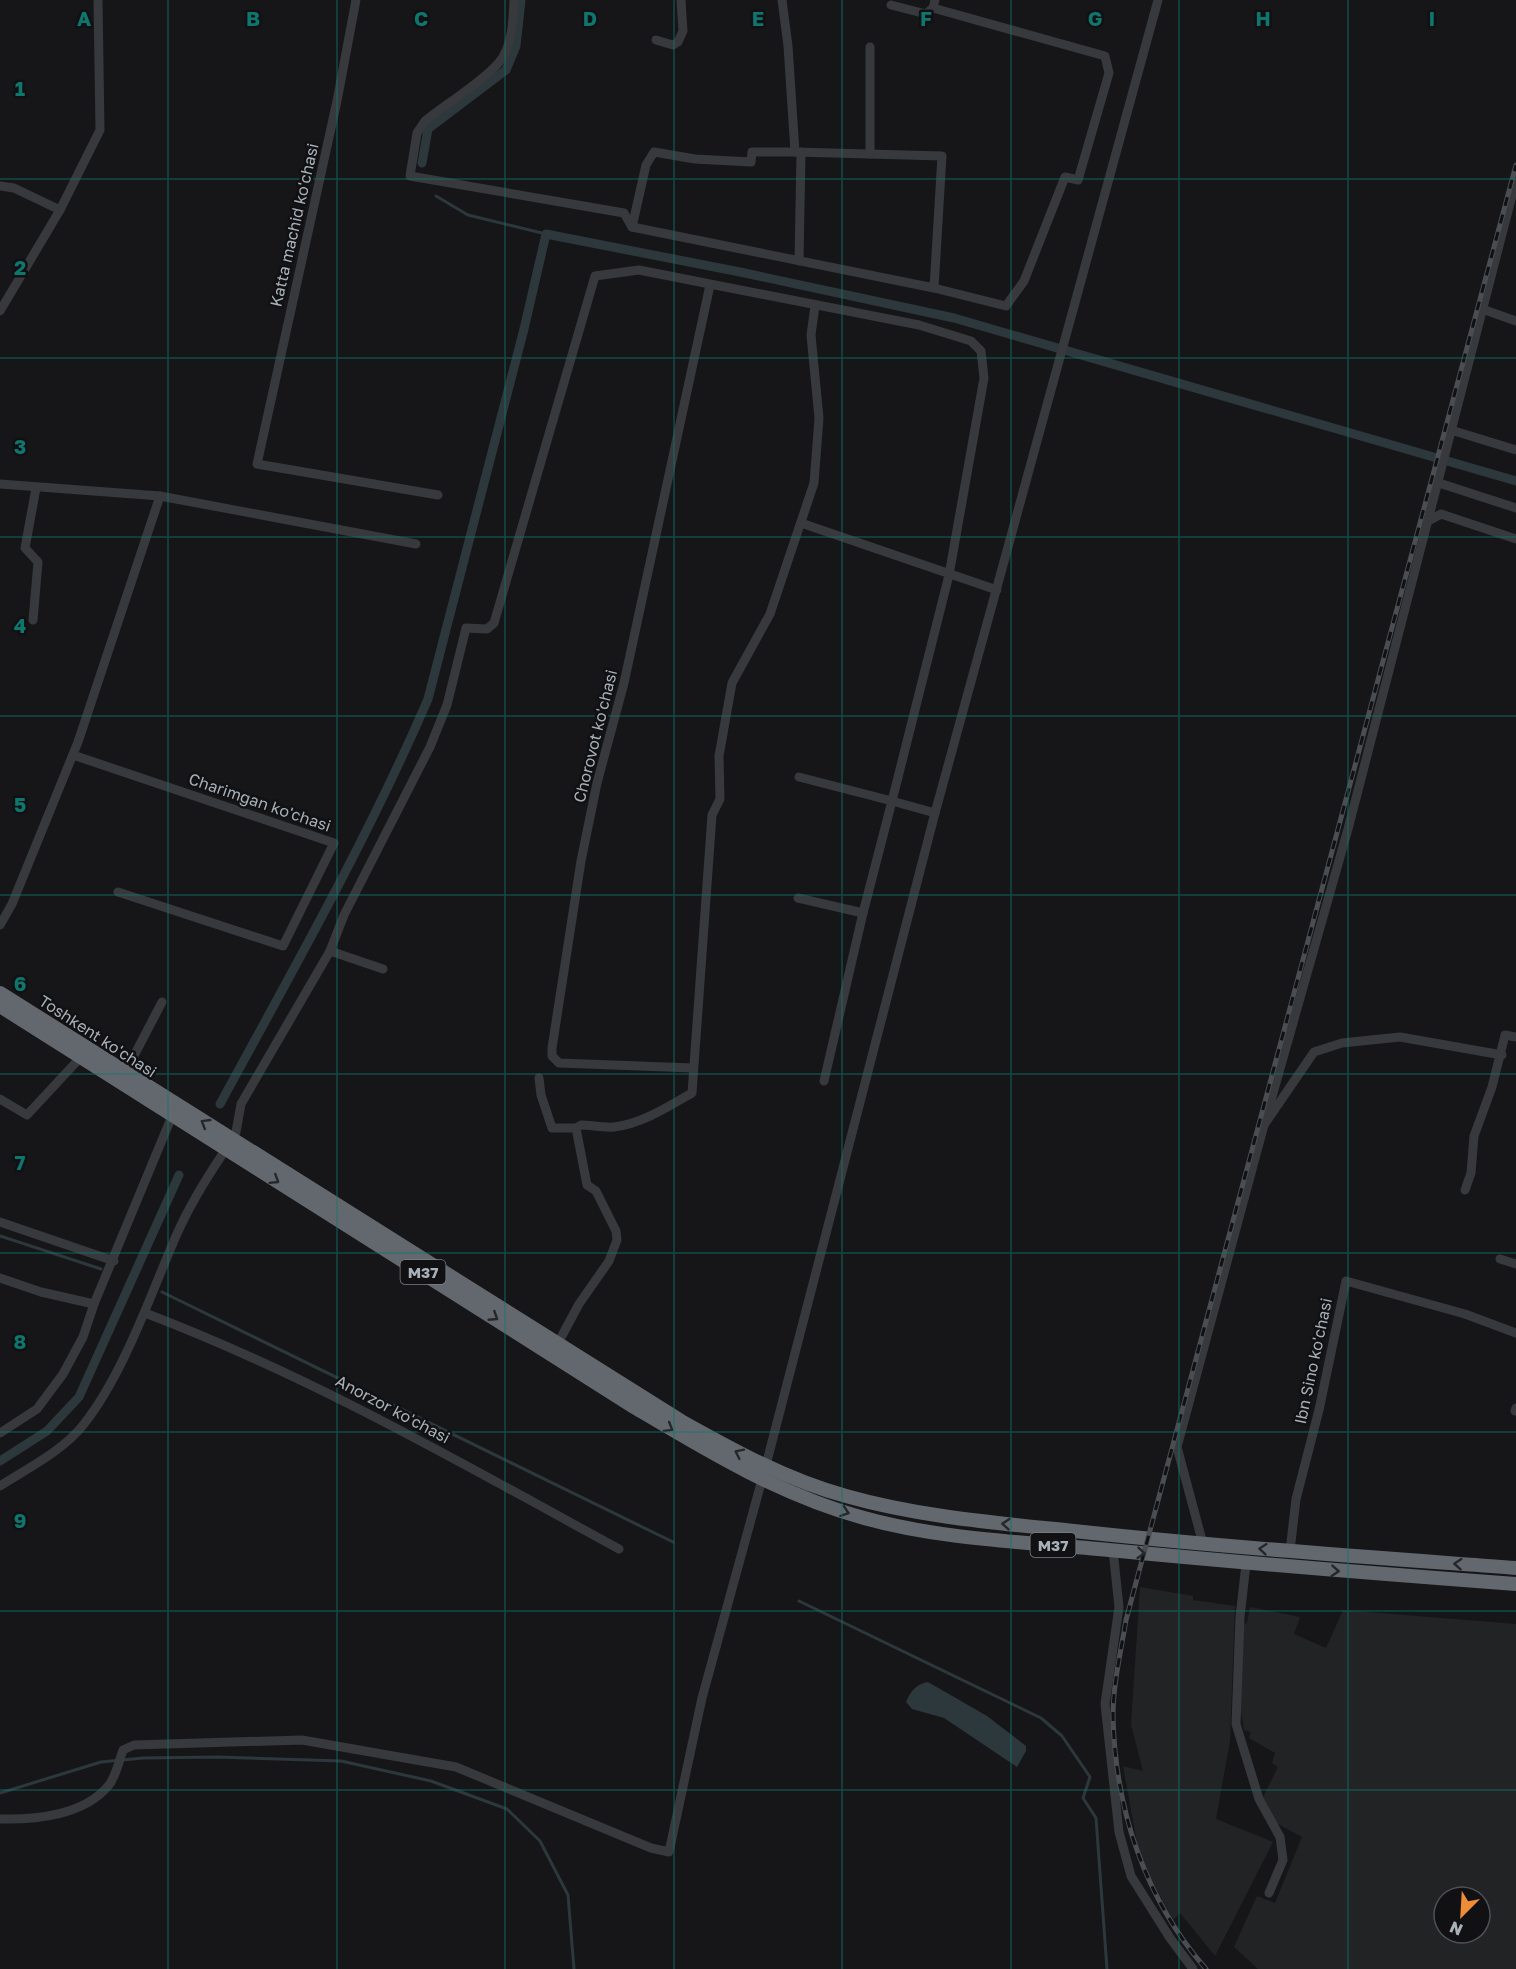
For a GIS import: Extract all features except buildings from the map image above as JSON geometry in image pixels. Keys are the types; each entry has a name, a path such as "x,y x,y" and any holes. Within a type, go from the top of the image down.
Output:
{"highway":[{"name":"Toshkent ko'chasi","path":"0,993 125,1073 175,1111"},
{"name":"Toshkent ko'chasi","path":"0,1006 80,1058 175,1111"},
{"name":"M37","path":"175,1111 558,1343 681,1421 766,1466 844,1496 933,1515 1203,1544 1516,1568"},
{"name":"M37","path":"229,1144 634,1407 761,1480 862,1518 894,1526 971,1537 1246,1564 1516,1584"},
{"path":"1372,1557 1372,1573"}],"street":[{"path":"0,311 60,210 100,130 98,0"},
{"name":"Katta machid ko'chasi","path":"356,0 337,101 257,464 438,495"},
{"path":"514,0 511,37 504,58 425,122 417,133 410,176 624,213 632,227 934,288 1006,306 1024,281 1065,177 1078,180 1109,73 1105,56 934,4 926,14 891,5"},
{"path":"656,40 673,45 678,42 683,31 681,0"},
{"path":"782,0 798,152 799,261"},
{"path":"0,1819 60,1814 85,1803 107,1788 123,1750 134,1745 302,1740 456,1767 651,1848 669,1852 702,1698 766,1466 935,813 1158,0"},
{"path":"870,46 870,154"},
{"path":"632,227 646,165 654,152 695,159 752,162 752,152 942,156 934,288"},
{"path":"1203,1544 1178,1447 1264,1125 1348,829 1430,520 1516,180"},
{"path":"0,186 14,188 60,210"},
{"path":"0,1486 69,1440 84,1424 145,1313 177,1234 207,1177 236,1132 241,1104 330,951 344,915 430,747 447,705 466,628 487,629 494,623 595,276 639,270 919,326 971,341 981,351 984,378 949,575 824,1081"},
{"name":"Chorovot ko'chasi","path":"693,1068 559,1063 552,1056 552,1047 581,861 597,783 624,683 710,285"},
{"path":"539,1078 541,1095 552,1128 576,1128 581,1125 610,1128 622,1126 664,1110 692,1094 712,815 720,799 719,756 722,728 732,683 770,614 814,483 819,418 811,335 815,306"},
{"path":"1482,309 1516,321"},
{"path":"1451,430 1516,450"},
{"path":"1439,483 1516,508"},
{"path":"0,484 160,496 416,544"},
{"path":"33,620 38,562 25,548 36,488"},
{"path":"0,925 12,904 73,755 160,496"},
{"path":"1430,520 1441,514 1516,539"},
{"path":"801,523 997,590"},
{"name":"Charimgan ko'chasi","path":"73,755 334,843 283,946 118,892"},
{"path":"799,777 935,813"},
{"path":"798,898 864,913"},
{"path":"330,951 383,969"},
{"path":"125,1073 162,1002"},
{"path":"1465,1190 1471,1173 1474,1136 1502,1055 1502,1041 1505,1035 1516,1037"},
{"path":"1264,1125 1314,1052 1342,1043 1400,1037 1502,1055"},
{"path":"0,1099 27,1115 80,1058"},
{"path":"0,1433 37,1408 63,1374 83,1337 94,1304 148,1178 162,1136 175,1111"},
{"path":"558,1343 579,1304 609,1261 617,1240 616,1232 596,1191 587,1185 576,1128"},
{"path":"0,1222 114,1261"},
{"path":"1500,1259 1516,1264"},
{"path":"0,1278 41,1292 94,1304"},
{"name":"Ibn Sino ko'chasi","path":"1290,1551 1296,1499 1320,1410 1346,1281 1465,1314 1516,1334"},
{"name":"Anorzor ko'chasi","path":"145,1313 215,1340 296,1376 619,1549"},
{"path":"1113,1550 1119,1607 1105,1704 1119,1832 1131,1876 1170,1938 1193,1969"},
{"path":"1246,1564 1240,1617 1236,1724 1259,1799 1280,1836 1283,1860 1269,1893"}],"shaded area":[{"path":"1140,1587 1193,1596 1193,1600 1235,1606 1230,1741 1216,1819 1273,1842 1215,1956 1180,1913 1173,1920 1149,1875 1138,1848 1123,1766 1143,1771 1131,1725"},
{"path":"1250,1607 1300,1617 1294,1634 1326,1648 1343,1610 1516,1624 1516,1969 1258,1969 1234,1947 1257,1896 1275,1903 1302,1837 1276,1823 1263,1797 1278,1767 1272,1763 1275,1753 1249,1738 1251,1732 1244,1730 1240,1705 1241,1625 1247,1623"},
{"path":"928,1682 987,1716 1026,1746 1026,1751 1017,1767 944,1718 912,1709 906,1702 910,1695 917,1686"}],"waterway":[{"path":"422,163 428,129 506,70 516,46 521,0"},
{"path":"436,196 468,215 546,234"},
{"path":"220,1104 355,853 428,699 524,329 546,234 740,272 954,318 1516,481"},
{"path":"0,1461 47,1431 79,1397 179,1175"},
{"path":"0,1236 101,1269"},
{"path":"162,1292 673,1542"},
{"path":"799,1601 1041,1718 1062,1736 1090,1777 1083,1798 1096,1818 1107,1969"},
{"path":"0,1793 101,1762 143,1758 217,1757 341,1761 431,1781 507,1809 540,1841 568,1895 574,1969"}],"railway":[{"path":"1206,1969 1166,1913 1150,1883 1127,1818 1115,1751 1113,1716 1114,1692 1126,1620 1516,165"}]}
